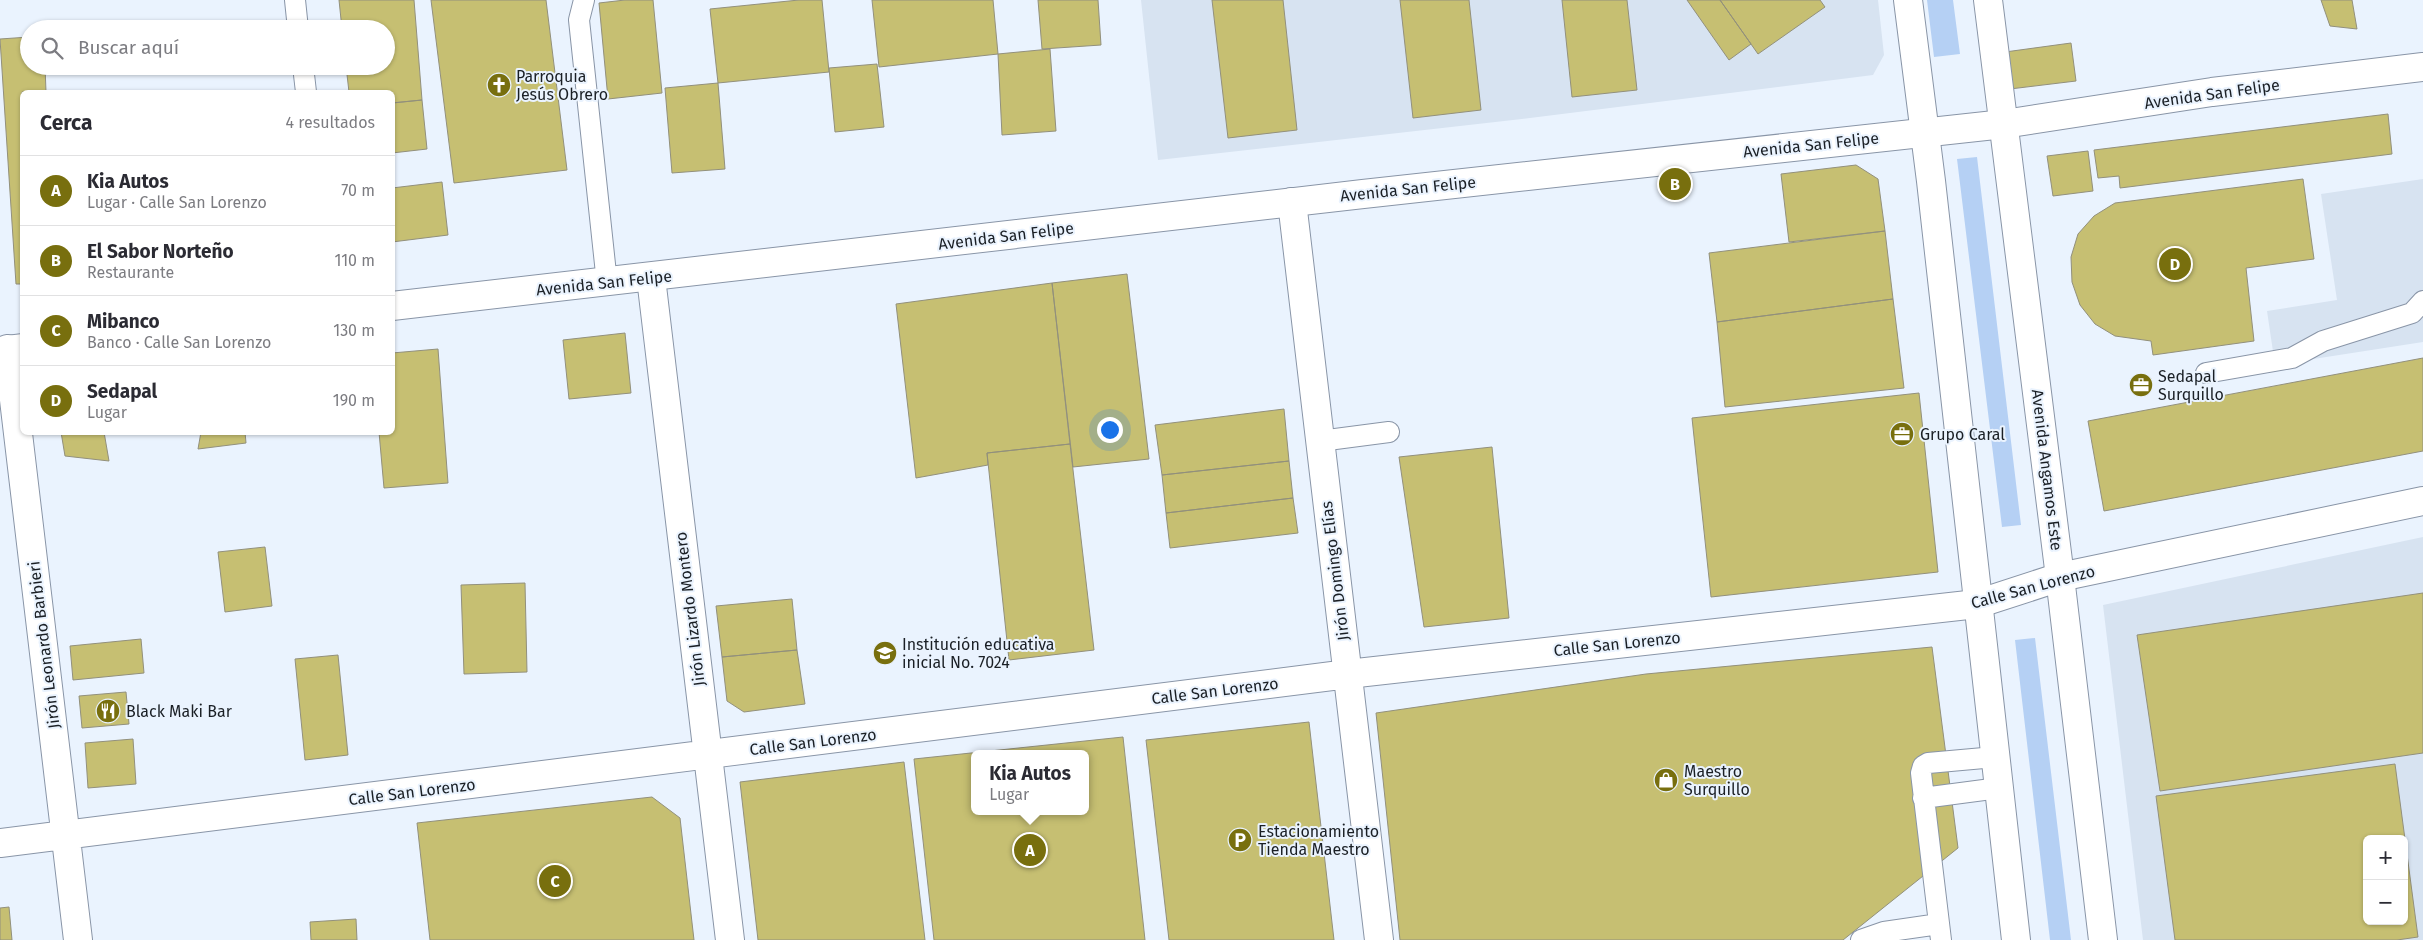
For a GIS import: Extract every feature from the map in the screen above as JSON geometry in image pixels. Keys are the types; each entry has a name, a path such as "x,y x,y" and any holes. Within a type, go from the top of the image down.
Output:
{"street":[{"path":"1908,0 1925,132 2016,940"},
{"name":"Avenida Angamos Este","path":"1988,0 2060,576 2103,940"},
{"name":"Avenida San Felipe","path":"395,306 651,278 1292,202 2004,124 2212,92 2423,67"},
{"name":"Jirón Domingo Elías","path":"1292,202 1379,940"},
{"name":"Jirón Lizardo Montero","path":"651,278 730,940"},
{"name":"Jirón Leonardo Barbieri","path":"10,349 78,940"},
{"name":"Calle San Lorenzo","path":"0,843 1348,674 1977,604 2060,576 2423,501"}],"lane":[{"path":"295,0 297,20"},
{"path":"584,0 579,20 607,282"},
{"path":"304,75 306,90"},
{"path":"2206,373 2292,358 2323,341 2412,313 2423,301"},
{"path":"1320,441 1389,432"},
{"path":"1861,940 1884,932 1940,932 1923,798 1921,773 1923,766 1948,761 1995,757"},
{"path":"1923,798 1999,788"}],"shaded area":[{"path":"1141,0 1878,0 1884,55 1873,75 1513,120 1158,160"},
{"path":"1927,0 1953,0 1960,54 1934,57"},
{"path":"1977,157 2021,525 2002,527 1957,159"},
{"path":"2423,179 2423,342 2275,365 2267,311 2337,300 2321,194"},
{"path":"2423,537 2423,940 2143,940 2103,605"},
{"path":"2035,638 2071,940 2050,940 2015,640"}],"building":[{"path":"339,0 414,0 422,100 395,103 395,90 349,90 347,75 395,75 395,20 341,20"},
{"name":"Parroquia Jesús Obrero","path":"431,0 546,0 567,170 454,183"},
{"path":"625,0 653,0 662,93 608,99 599,3"},
{"path":"799,0 822,0 829,72 718,83 710,9"},
{"path":"872,0 993,0 998,54 879,67"},
{"path":"1038,0 1098,0 1101,45 1042,49"},
{"path":"1212,0 1283,0 1297,130 1228,138"},
{"path":"1400,0 1469,0 1481,110 1413,118"},
{"path":"1562,0 1627,0 1637,90 1572,97"},
{"path":"1687,0 1720,0 1751,44 1729,60"},
{"path":"1720,0 1820,0 1825,7 1758,54"},
{"path":"2321,0 2352,0 2357,29 2330,26"},
{"path":"20,38 20,75 45,75 46,90 20,90 20,284 16,284 0,39"},
{"path":"2071,43 2076,81 2010,89 2005,52"},
{"path":"1050,49 1056,131 1002,135 998,54"},
{"path":"877,64 884,127 835,132 829,68"},
{"path":"718,83 725,169 672,173 665,88"},
{"path":"422,100 427,149 395,153 395,103"},
{"path":"2388,114 2392,154 2120,188 2119,176 2098,178 2094,150"},
{"path":"2088,151 2093,191 2053,196 2047,156"},
{"path":"1856,165 1878,179 1885,231 1789,242 1781,174"},
{"path":"2303,179 2314,259 2246,268 2254,341 2153,355 2151,341 2115,336 2095,324 2080,305 2072,282 2071,257 2078,234 2094,216 2115,203"},
{"path":"442,182 448,235 395,242 395,188"},
{"path":"1885,231 1893,299 1717,322 1709,253"},
{"path":"1127,274 1149,459 1073,467 1052,283"},
{"path":"1052,283 1070,444 987,453 988,465 916,478 896,304"},
{"path":"1893,299 1904,388 1725,407 1717,322"},
{"path":"625,333 631,393 569,399 563,340"},
{"path":"438,349 448,483 384,488 379,435 395,435 395,353"},
{"path":"2423,358 2423,451 2104,511 2088,421"},
{"path":"1919,393 1938,572 1711,597 1692,418"},
{"path":"1284,409 1289,461 1162,475 1155,425"},
{"path":"62,435 105,435 109,461 65,456"},
{"path":"200,435 245,435 246,443 198,449"},
{"path":"1070,444 1094,650 1009,660 987,453"},
{"path":"1492,447 1509,618 1424,627 1399,457"},
{"path":"1289,461 1293,498 1166,513 1162,475"},
{"path":"1293,498 1298,533 1170,548 1166,513"},
{"path":"265,547 272,606 225,612 218,552"},
{"path":"525,583 527,672 464,674 461,585"},
{"path":"2423,593 2423,753 2160,791 2137,635"},
{"path":"792,599 797,650 722,657 716,606"},
{"path":"141,639 144,673 73,680 70,646"},
{"name":"Maestro Surquillo","path":"1932,647 1958,848 1843,940 1400,940 1376,713 1646,674"},
{"path":"797,650 805,704 744,712 727,701 722,657"},
{"path":"338,655 348,755 305,760 295,659"},
{"path":"126,692 129,724 82,728 79,696"},
{"name":"Estacionamiento Tienda Maestro","path":"1309,722 1334,940 1169,940 1146,740"},
{"path":"1123,737 1145,940 934,940 914,759 971,753 971,815 1089,815 1089,750 1000,750"},
{"path":"133,739 136,784 88,788 85,743"},
{"path":"904,762 925,940 758,940 740,782"},
{"path":"2395,764 2404,835 2363,835 2363,925 2408,925 2408,862 2418,937 2397,940 2175,940 2156,796"},
{"path":"652,797 680,818 694,940 430,940 417,823"},
{"path":"9,907 12,940 0,940 0,908"},
{"path":"356,919 357,940 311,940 310,922"}],"place":[{"name":"Parroquia Jesús Obrero","path":"499,85"},
{"name":"El Sabor Norteño","path":"1675,184"},
{"name":"Sedapal","path":"2175,264"},
{"name":"Sedapal Surquillo","path":"2141,385"},
{"name":"Grupo Caral","path":"1902,434"},
{"name":"Institución educativa inicial No. 7024","path":"885,653"},
{"name":"Black Maki Bar","path":"108,711"},
{"name":"Maestro Surquillo","path":"1666,780"},
{"name":"Estacionamiento Tienda Maestro","path":"1240,840"},
{"name":"Kia Autos","path":"1030,850"},
{"name":"Mibanco","path":"555,881"}]}
